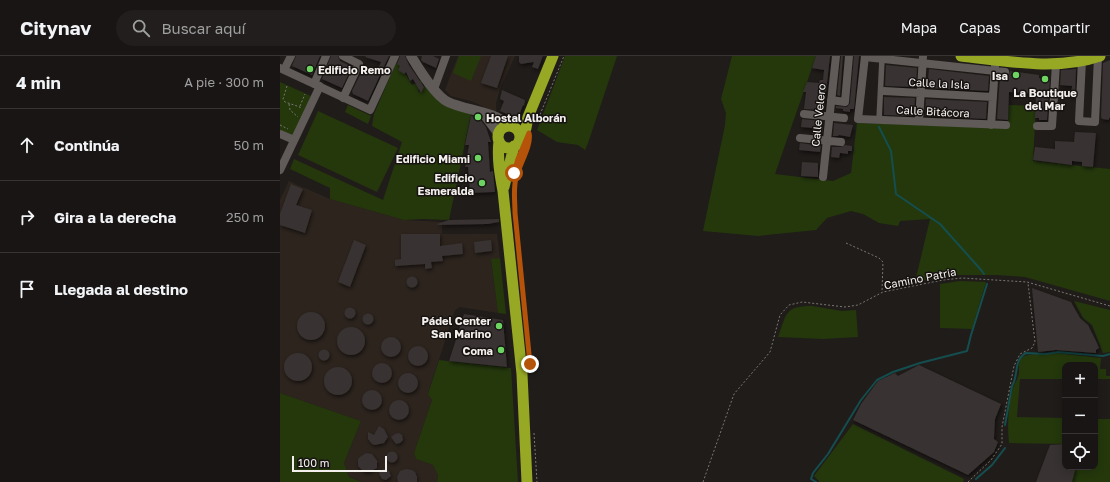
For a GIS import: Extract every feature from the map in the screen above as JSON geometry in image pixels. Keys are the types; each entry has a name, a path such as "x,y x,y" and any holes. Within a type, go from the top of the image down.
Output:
{"highway":[{"path":"503,191 521,139 532,120 553,56"},
{"path":"961,56 995,66 1041,60 1056,64 1099,56"},
{"path":"527,482 522,374 498,150 502,128 511,127 532,120"},
{"path":"511,127 519,132 521,139"},
{"path":"499,138 506,147 521,139"}],"street":[{"path":"291,56 282,69 370,110 395,56"},
{"path":"280,170 317,85 326,56"},
{"path":"343,56 359,64 343,98"},
{"path":"412,56 426,80 447,102 495,117 511,127"},
{"name":"Calle Velero","path":"823,177 836,56"},
{"path":"831,100 845,102 849,56"},
{"path":"865,56 995,66 1005,72"},
{"name":"Calle Bitácora","path":"865,56 858,118 1006,125"},
{"path":"1082,60 1078,121 1095,122 1099,56"},
{"path":"434,89 444,57"},
{"path":"879,120 882,57"},
{"path":"918,121 923,60"},
{"path":"1037,126 1052,126 1056,64"},
{"path":"992,125 995,66"},
{"name":"Calle la Isla","path":"884,91 993,97"},
{"path":"484,114 499,138"},
{"path":"804,114 844,118"},
{"path":"280,134 294,140"},
{"path":"800,138 841,142"}],"path":[{"path":"532,120 564,56"},
{"path":"287,86 283,100 289,104 300,107"},
{"path":"302,114 300,107 305,94"},
{"path":"289,104 290,110 300,118"},
{"path":"521,139 530,138 518,171 514,191 531,372"},
{"path":"846,243 879,258 883,262 882,293"},
{"name":"Camino Patria","path":"703,482 734,394 770,352 780,315 789,305 802,302 845,307 858,305 882,293 943,280 962,278 1028,282 1110,306"},
{"path":"968,482 991,460 1002,444 1002,427 1014,366 1020,354 1032,348 1035,342 1028,282"},
{"path":"534,427 536,482"}],"shaded area":[{"path":"458,56 515,56 500,89 496,103 496,112 471,101 451,96 445,90"},
{"path":"289,181 330,199 404,220 442,222 442,234 497,234 500,258 491,260 498,313 460,307 455,310 428,393 432,400 414,453 416,459 433,465 438,475 437,482 361,482 349,477 344,463 361,421 280,393 280,200"}],"green space":[{"path":"459,56 481,56 471,81 453,73"},
{"path":"565,56 617,56 585,150 578,145 557,142 537,130"},
{"path":"732,56 816,56 775,174 833,181 851,173 857,123 1007,128 1009,105 1036,106 1033,161 1110,169 1110,301 1025,277 997,275 951,275 915,282 930,219 900,221 898,226 879,223 863,214 851,211 827,218 816,230 758,236 703,231 725,125 726,113 721,99"},
{"path":"396,63 400,66 398,70 404,74 405,73 412,85 422,80 423,82 418,91 421,93 425,85 440,102 471,114 449,220 404,220 330,199 330,188 290,169 294,159 383,200 402,142 372,126 374,114"},
{"path":"280,82 311,96 292,137 280,131"},
{"path":"348,105 371,116 368,124 345,112"},
{"path":"318,111 398,148 377,192 298,155"},
{"path":"500,258 506,314 498,313 491,259"},
{"path":"960,281 986,282 972,329 940,328 940,284"},
{"path":"1074,301 1110,310 1110,352 1103,353 1092,325 1083,318"},
{"path":"803,306 842,311 856,310 858,337 823,339 778,337 785,317 791,310"},
{"path":"1057,353 1101,358 1100,369 1106,369 1106,376 1110,376 1110,379 1098,379 1098,362 1062,362 1062,379 1020,379 1017,417 1062,418 1062,444 1009,443 1009,409 1013,388 1019,374 1020,361 1023,357"},
{"path":"439,360 511,368 518,482 437,482 438,475 433,465 416,459 414,453 432,400 428,394"},
{"path":"280,393 361,421 344,463 349,477 361,482 280,482"},
{"path":"1098,419 1110,419 1110,482 1072,482 1075,470 1098,470"},
{"path":"853,424 964,479 963,482 819,482 814,476"}],"building":[{"path":"296,56 320,56 312,75 292,66"},
{"path":"331,56 338,56 340,61 352,67 342,88 322,79"},
{"path":"389,56 368,101 353,94 352,91 364,67 377,72 381,62 365,57"},
{"path":"400,56 405,56 409,65 424,87 421,93 413,79 410,81 406,72 404,74 398,70 400,66 397,64"},
{"path":"422,56 433,56 439,59 436,68 423,62 421,60"},
{"path":"491,56 508,56 497,88 481,83"},
{"path":"519,56 543,56 538,69 532,67 534,62 521,64 519,62"},
{"path":"816,56 830,56 824,110 804,109 806,92 803,92 807,82 819,83 820,80 823,80 824,70 812,68"},
{"path":"841,56 843,56 840,96 837,95"},
{"path":"854,56 859,56 854,109 850,109 850,112 836,108 836,106 847,107 850,103"},
{"path":"1110,60 1109,120 1102,119 1101,117 1103,63"},
{"path":"886,65 917,68 916,87 885,86"},
{"path":"929,69 989,76 988,91 927,88"},
{"path":"1076,69 1075,97 1071,97 1072,86 1060,85 1061,70"},
{"path":"1010,71 1039,75 1039,78 1050,78 1047,120 1039,120 1039,118 1035,118 1036,94 1009,92 1008,120 997,119 1000,77 1008,77"},
{"path":"502,90 525,100 518,119 500,111 504,101 500,99"},
{"path":"884,97 915,98 914,116 884,115"},
{"path":"926,99 987,102 986,119 925,116"},
{"path":"471,116 479,118 486,127 491,142 488,142 490,172 493,171 495,192 470,193 468,167 465,167 469,145 465,145"},
{"path":"802,119 821,121 821,126 823,127 822,135 812,134 813,128 801,127"},
{"path":"834,123 853,125 850,137 839,135 833,136"},
{"path":"1075,132 1096,133 1093,167 1082,166 1082,162 1072,161 1072,165 1033,160 1035,147 1055,149 1055,141 1074,142"},
{"path":"800,143 821,146 820,152 799,150"},
{"path":"845,145 852,146 852,151 848,151 848,154 840,153 839,158 831,157 832,147 841,147"},
{"path":"802,162 818,163 818,177 801,176"},
{"path":"291,184 303,189 296,205 312,210 305,233 280,225 280,214"},
{"path":"499,219 499,222 488,224 437,224 449,220"},
{"path":"401,234 440,234 440,246 462,243 463,254 442,256 443,261 431,262 432,268 425,269 425,264 395,266 395,260 401,259"},
{"path":"354,240 366,245 350,287 338,282"},
{"path":"491,240 492,251 475,253 474,242"},
{"path":"412,276 416,278 418,282 416,286 412,288 408,286 406,282 408,278"},
{"path":"1032,288 1071,302 1080,318 1088,325 1096,341 1099,348 1096,350 1096,353 1056,350 1038,352"},
{"path":"348,308 352,308 354,309 354,317 348,318 345,315 345,311"},
{"path":"311,312 321,316 325,326 321,336 311,340 301,336 297,326 301,316"},
{"path":"368,313 372,315 374,319 372,323 368,325 364,323 362,319 364,315"},
{"path":"464,314 503,320 507,367 449,361"},
{"path":"351,327 361,331 365,341 361,351 351,355 341,351 337,341 341,331"},
{"path":"391,337 398,340 401,347 398,354 391,357 384,354 381,347 384,340"},
{"path":"418,346 425,349 428,356 425,363 418,366 411,363 408,356 411,349"},
{"path":"324,349 328,351 330,355 328,359 324,361 320,359 318,355 320,351"},
{"path":"298,353 308,357 312,367 308,377 298,381 288,377 284,367 288,357"},
{"path":"382,363 389,366 392,373 389,380 382,383 375,380 372,373 375,366"},
{"path":"919,365 1001,404 995,419 994,439 998,442 994,452 968,475 853,420 861,404 878,381 895,373 898,376"},
{"path":"338,367 348,371 352,381 348,391 338,395 328,391 324,381 328,371"},
{"path":"408,373 415,376 418,383 415,390 408,393 401,390 398,383 401,376"},
{"path":"372,390 379,393 382,400 379,407 372,410 365,407 362,400 365,393"},
{"path":"399,400 406,403 409,410 406,417 399,420 392,417 389,410 392,403"},
{"path":"379,426 384,429 388,437 384,443 375,445 368,439 368,432 374,435"},
{"path":"399,433 402,435 403,440 396,444 391,437"},
{"path":"1062,444 1062,470 1075,470 1072,482 1036,482 1050,445"},
{"path":"392,451 396,453 398,457 396,461 392,463 388,461 386,457 388,453"},
{"path":"366,453 372,454 378,462 377,468 369,472 363,471 358,466 358,459"},
{"path":"384,469 389,471 391,476 386,480 382,479 379,471"},
{"path":"406,469 415,472 417,482 398,482 397,477 400,471"}],"waterway":[{"path":"879,127 891,151 896,194 940,224 984,274"},
{"path":"816,482 811,479 813,473 828,454 861,400 877,380 893,372 920,363 967,351 987,284"},
{"path":"1005,425 1012,386 1019,360 1026,353 1046,354 1058,352 1103,356 1110,354"},
{"path":"976,479 992,465 1005,448"}],"place":[{"name":"Edificio Remo","path":"310,69"},
{"name":"Isa","path":"1016,75"},
{"name":"La Boutique del Mar","path":"1045,79"},
{"name":"Hostal Alborán","path":"478,117"},
{"name":"Edificio Miami","path":"478,158"},
{"name":"Edificio Esmeralda","path":"482,183"},
{"name":"Pádel Center San Marino","path":"499,326"},
{"name":"Coma","path":"501,350"}],"route":[{"path":"514,173 529,133 530,138 518,171 514,191 530,364"}]}
